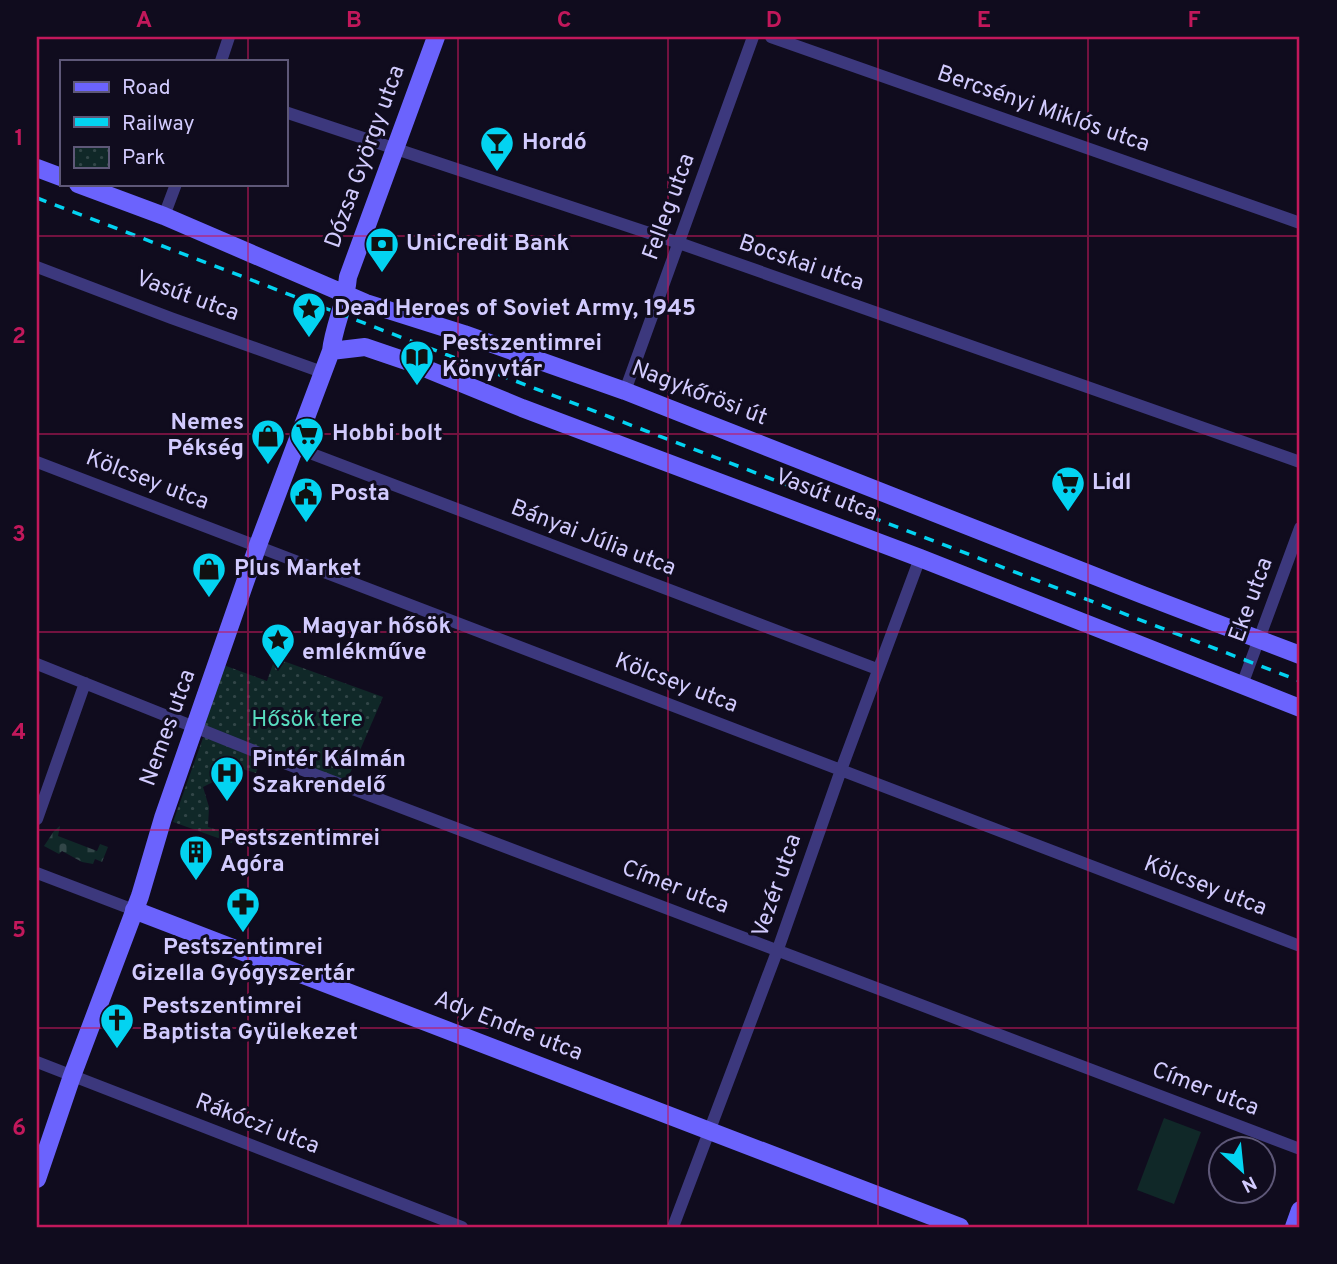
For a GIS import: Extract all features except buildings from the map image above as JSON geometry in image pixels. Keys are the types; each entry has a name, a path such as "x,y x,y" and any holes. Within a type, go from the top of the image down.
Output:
{"street":[{"path":"220,60 229,37"},
{"name":"Dózsa György utca","path":"347,295 348,277 436,37"},
{"name":"Felleg utca","path":"625,391 753,37"},
{"name":"Bercsényi Miklós utca","path":"771,37 1300,223"},
{"name":"Bocskai utca","path":"287,113 680,243 1300,461"},
{"path":"37,168 60,177"},
{"name":"Nagykőrösi út","path":"83,186 164,216 347,295 625,391 1300,654"},
{"path":"164,216 175,186"},
{"name":"Vasút utca","path":"37,267 322,372"},
{"name":"Nemes utca","path":"37,1179 134,910 163,818 258,545 331,351 333,331 347,295"},
{"name":"Vasút utca","path":"331,351 365,347 391,356 920,558 1300,708"},
{"name":"Bányai Júlia utca","path":"294,447 877,670"},
{"name":"Kölcsey utca","path":"37,462 1300,946"},
{"name":"Eke utca","path":"1242,685 1300,528"},
{"name":"Vezér utca","path":"673,1227 778,949 877,670 920,558"},
{"name":"Címer utca","path":"37,664 279,761 1300,1149"},
{"path":"37,819 85,682"},
{"name":"Ady Endre utca","path":"37,873 960,1227"},
{"name":"Rákóczi utca","path":"37,1062 462,1227"},
{"path":"1294,1227 1300,1210"}],"green space":[{"name":"Hősök tere","path":"275,658 383,697 345,785 199,728 218,663 267,681"},
{"path":"207,736 261,759 256,773 239,768 232,785 227,775 203,787 209,807 208,827 233,835 232,843 173,822 203,738"},
{"path":"60,826 58,836 97,851 100,844 108,847 102,862 95,859 93,864 82,862 62,851 59,854 44,846"},
{"path":"1164,1118 1201,1132 1174,1204 1137,1190"}],"railway":[{"path":"37,198 1300,681"}],"place":[{"name":"Hordó","path":"497,173"},
{"name":"UniCredit Bank","path":"382,274"},
{"name":"Dead Heroes of Soviet Army, 1945","path":"309,339"},
{"name":"Pestszentimrei Könyvtár","path":"417,387"},
{"name":"Hobbi bolt","path":"307,464"},
{"name":"Nemes Pékség","path":"268,466"},
{"name":"Lidl","path":"1068,513"},
{"name":"Posta","path":"306,524"},
{"name":"Plus Market","path":"209,599"},
{"name":"Magyar hősök emlékműve","path":"278,670"},
{"name":"Pintér Kálmán Szakrendelő","path":"227,803"},
{"name":"Pestszentimrei Agóra","path":"196,882"},
{"name":"Pestszentimrei Gizella Gyógyszertár","path":"243,934"},
{"name":"Pestszentimrei Baptista Gyülekezet","path":"117,1050"}]}
